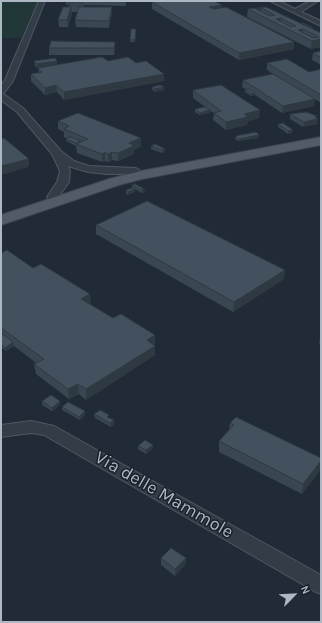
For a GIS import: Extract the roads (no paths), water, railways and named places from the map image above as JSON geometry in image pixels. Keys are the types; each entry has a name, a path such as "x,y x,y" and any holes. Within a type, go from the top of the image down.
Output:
{"main road":[{"path":"1,214 136,171 185,161 321,138"},
{"path":"1,220 114,182 140,175 321,141"}],"street":[{"path":"1,91 8,81 42,1"},
{"path":"273,1 321,24"},
{"path":"295,12 315,1"},
{"path":"1,96 20,110 57,152 70,163 88,169 106,171 136,171"},
{"path":"53,197 63,182 65,171 57,152"},
{"name":"Via delle Mammole","path":"1,430 30,427 48,430 321,584"}]}
